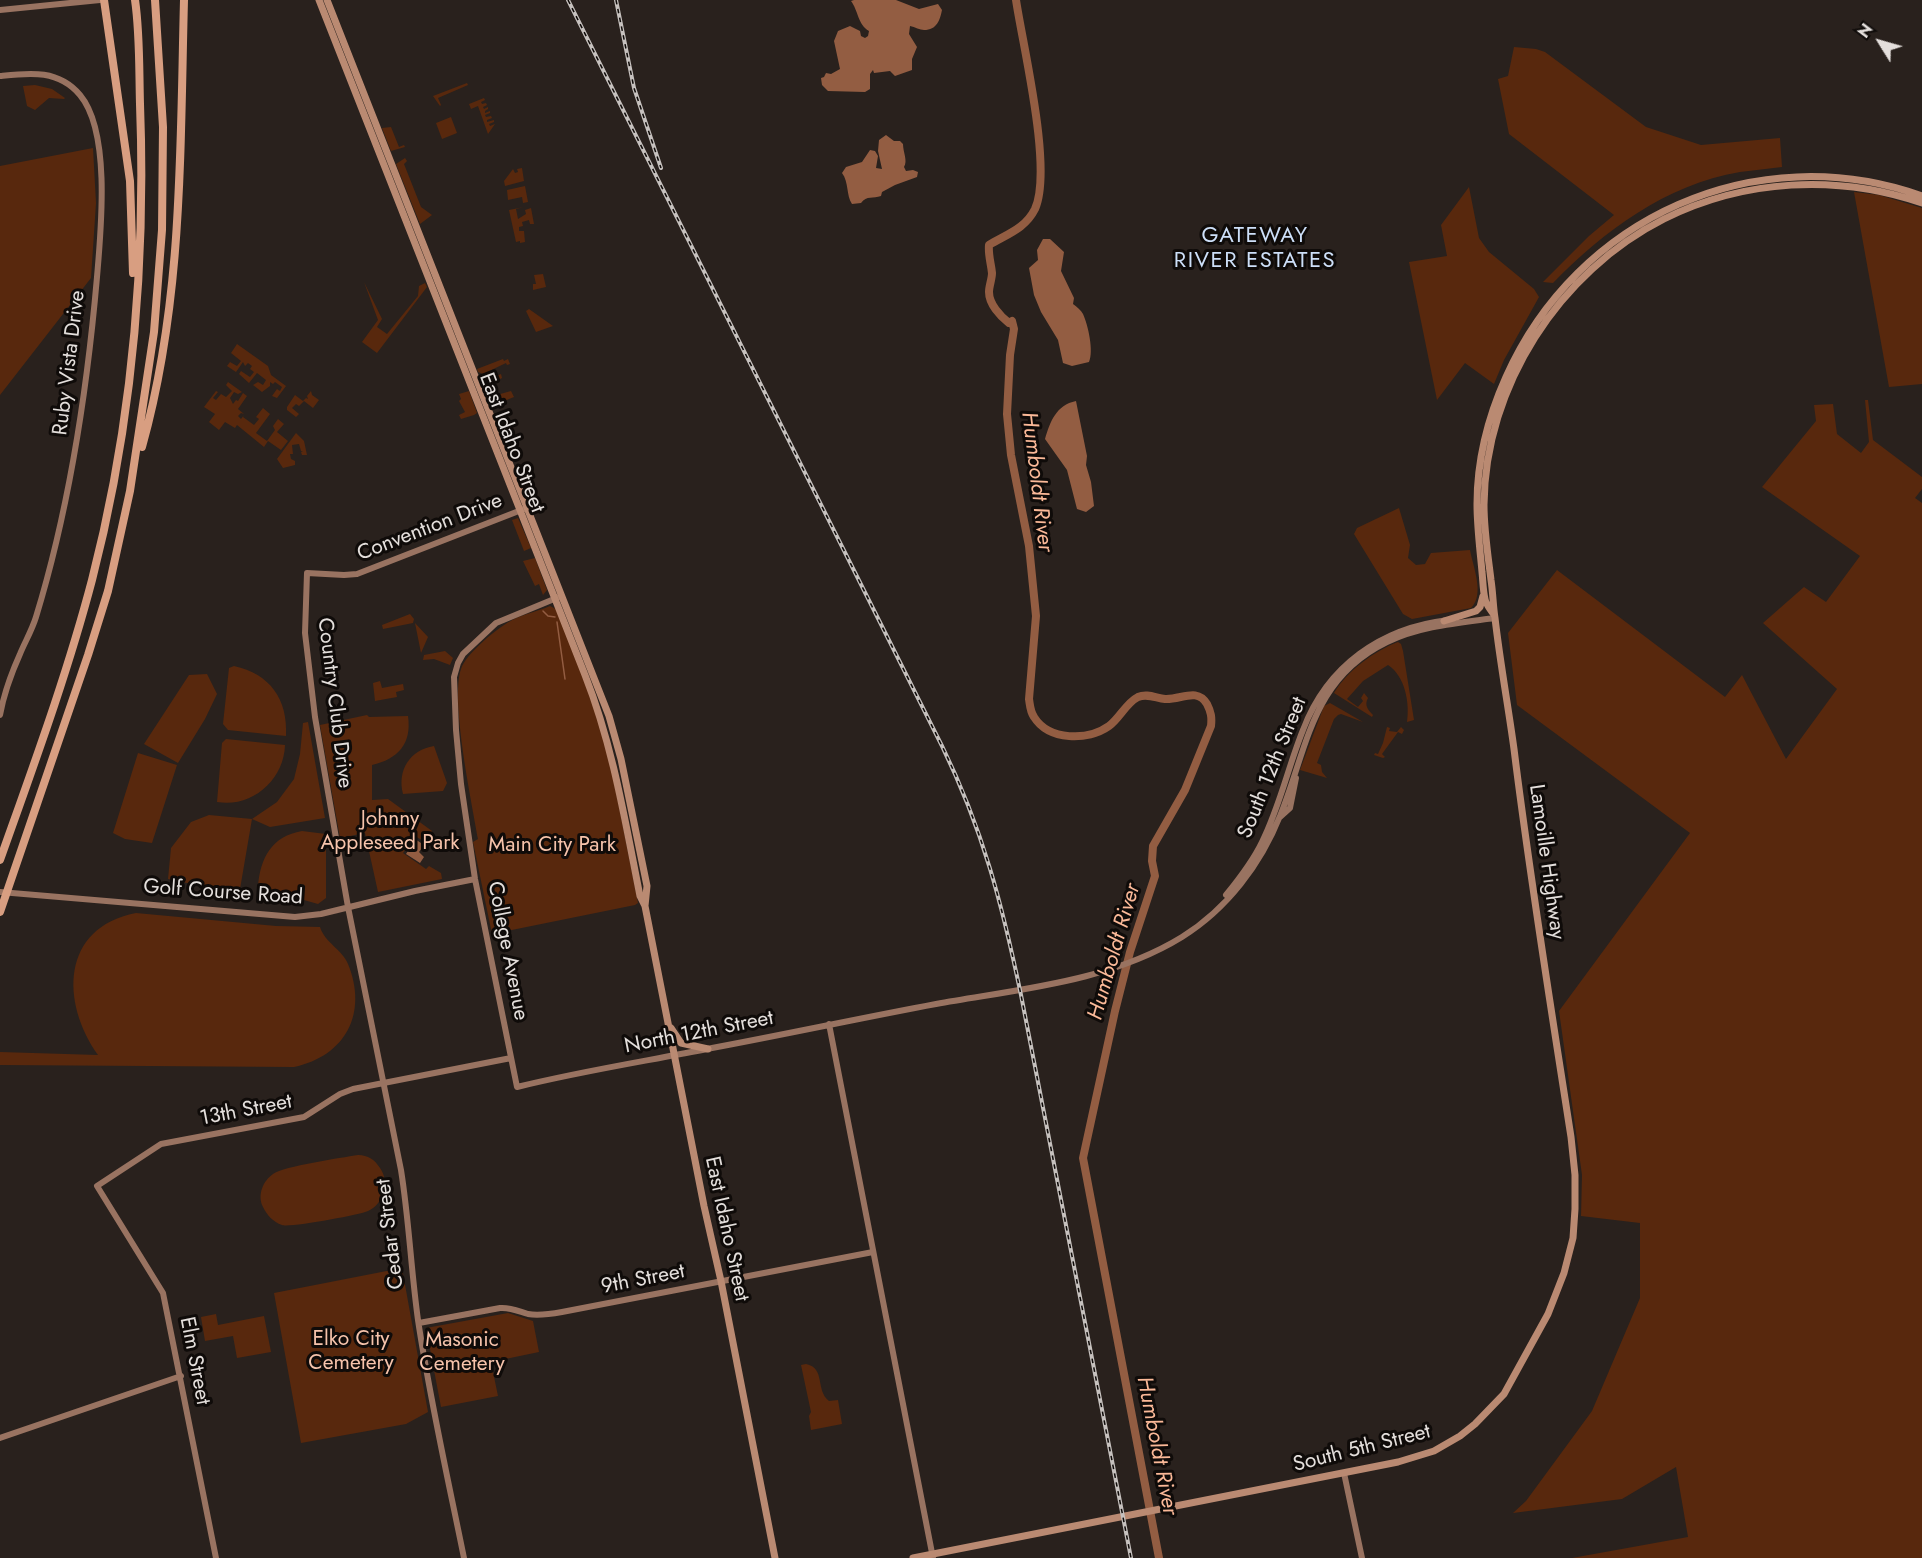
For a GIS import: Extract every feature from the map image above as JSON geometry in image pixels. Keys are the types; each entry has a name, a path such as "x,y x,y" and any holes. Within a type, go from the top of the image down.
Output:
{"highway":[{"path":"102,0 130,182 133,348"},
{"path":"0,860 72,650 92,582 122,437 133,348 140,235 142,163 135,0"},
{"path":"130,491 154,332 162,230 163,127 155,0"},
{"path":"0,911 101,613 130,491 156,398 174,280 184,0"}],"main road":[{"name":"East Idaho Street","path":"319,0 524,509 553,572 558,597"},
{"name":"East Idaho Street","path":"327,0 524,509 535,549 598,687 618,746 647,886 645,906 667,1022 775,1558"},
{"name":"Lamoille Highway","path":"1494,616 1485,601 1477,525 1479,472 1485,437 1494,406 1518,350 1559,291 1590,260 1618,238 1666,210 1692,198 1737,184 1765,180 1832,177 1882,184 1922,196"},
{"name":"Lamoille Highway","path":"1568,1114 1522,815 1486,548 1484,501 1487,469 1498,417 1519,366 1537,333 1564,298 1594,267 1636,235 1668,217 1708,201 1750,190 1794,184 1866,188 1922,203"},
{"path":"535,549 542,554 549,571 553,572"},
{"path":"1444,621 1472,614 1479,608 1482,598 1482,570"},
{"path":"667,1022 681,1042 708,1049"},
{"name":"South 5th Street","path":"913,1558 1344,1473 1425,1455 1444,1446 1475,1424 1498,1402 1510,1385 1548,1314 1564,1272 1573,1238 1576,1188 1568,1114"}],"street":[{"path":"0,10 102,0"},
{"name":"Ruby Vista Drive","path":"0,76 46,74 60,79 78,93 93,120 102,186 92,340 79,435 48,575 35,620 4,695 0,714"},
{"name":"Convention Drive","path":"307,573 357,574 524,509"},
{"name":"Country Club Drive","path":"307,573 305,633 309,669 315,717 348,907"},
{"name":"College Avenue","path":"517,1087 476,879 461,784 453,682 456,667 469,647 498,621 558,597"},
{"name":"South 12th Street","path":"1169,944 1219,904 1259,849 1274,817 1304,728 1321,692 1336,674 1357,655 1383,638 1412,627 1494,616"},
{"name":"South 12th Street","path":"887,1013 1099,973 1141,958 1193,929 1232,894 1264,849 1280,817 1311,726 1326,695 1340,678 1363,657 1386,643 1413,632 1494,616"},
{"name":"Golf Course Road","path":"0,892 282,916 321,914 476,879"},
{"name":"Cedar Street","path":"348,907 408,1211 411,1262 419,1323 464,1558"},
{"name":"North 12th Street","path":"517,1087 887,1013"},
{"path":"829,1024 932,1556"},
{"name":"13th Street","path":"97,1186 161,1144 304,1117 340,1094 353,1089 511,1058"},
{"name":"Elm Street","path":"97,1186 163,1293 216,1558"},
{"name":"9th Street","path":"419,1323 509,1307 540,1315 873,1252"},
{"path":"0,1438 181,1376"},
{"path":"1344,1473 1362,1558"}],"green space":[{"path":"1514,47 1545,52 1646,127 1701,145 1780,138 1782,167 1713,178 1661,199 1615,228 1553,283 1543,282 1589,236 1614,215 1509,134 1498,79 1508,76"},
{"path":"467,83 468,85 438,98 440,106 433,96"},
{"path":"35,85 52,89 65,98 49,98 35,110 27,106 23,86"},
{"path":"484,98 485,100 481,102 487,105 483,107 484,109 488,107 485,113 490,111 485,115 492,118 487,122 494,120 489,124 490,126 495,124 488,134 478,106 471,109 469,104"},
{"path":"451,117 457,133 442,139 436,123"},
{"path":"391,127 399,147 404,145 405,147 391,151 382,128"},
{"path":"93,148 96,203 91,278 0,395 0,166"},
{"path":"405,158 407,161 404,164 421,207 432,215 420,224 396,164"},
{"path":"522,168 524,181 505,186 504,181 513,169 515,173 518,172 517,169"},
{"path":"525,186 528,202 523,203 522,197 508,200 507,190"},
{"path":"1469,187 1479,238 1489,252 1534,289 1539,297 1504,360 1494,384 1465,363 1437,400 1409,262 1447,256 1441,225"},
{"path":"1854,192 1879,195 1922,208 1922,384 1889,387"},
{"path":"524,207 516,209 518,219 526,214 525,210 531,208 534,224 530,224 529,220 522,222 523,226 519,227 519,231 524,231 525,242 520,243 520,241 516,242 509,210"},
{"path":"543,274 546,287 533,290 533,284 536,284 534,275"},
{"path":"364,282 382,319 377,327 387,334 418,296 419,286 425,283 427,287 377,353 362,342 378,320"},
{"path":"529,309 553,326 536,332 526,311"},
{"path":"237,344 268,366 271,375 286,386 277,398 272,396 277,389 280,391 282,387 275,382 273,384 270,382 270,386 262,392 253,385 258,382 263,385 266,380 257,373 249,383 239,374 241,371 250,377 254,372 248,363 245,366 243,362 236,372 227,366 230,362 237,366 241,361 231,353"},
{"path":"503,359 504,361 508,359 510,364 506,363 483,374 478,372 477,369"},
{"path":"501,374 502,378 489,385 493,396 511,391 514,397 492,406 483,384"},
{"path":"228,382 242,392 238,394 234,392 230,398 233,404 243,393 247,396 238,409 244,414 241,413 238,416 241,419 244,415 243,417 254,425 259,419 256,417 263,408 270,414 256,433 267,441 275,430 273,426 278,419 284,424 277,432 288,441 281,450 268,441 264,447 237,425 235,428 225,422 219,430 209,422 215,414 204,407 216,391 218,392 213,398 216,400 221,394 226,397 232,391 226,385"},
{"path":"311,391 312,395 319,400 313,408 304,401 299,406 296,404 292,408 299,414 296,417 287,410 295,395 303,401 308,399 307,396"},
{"path":"469,391 477,413 461,419 459,415 465,412 459,401 461,399 459,394"},
{"path":"1865,400 1868,400 1873,440 1922,477 1922,489 1915,498 1922,503 1922,1558 1572,1558 1688,1537 1676,1467 1622,1499 1513,1513 1526,1501 1592,1411 1640,1298 1640,1223 1581,1216 1582,1175 1559,1011 1690,833 1517,705 1508,633 1557,570 1725,697 1742,675 1786,759 1837,689 1763,623 1804,587 1826,602 1860,556 1762,487 1816,421 1814,405 1833,404 1837,434 1861,453 1869,442"},
{"path":"296,433 304,441 307,455 302,455 303,451 299,444 292,445 293,454 290,454 295,465 283,468 277,459"},
{"path":"1399,508 1410,545 1408,558 1416,565 1425,564 1431,553 1470,550 1478,588 1471,608 1412,619 1403,614 1354,534 1357,528"},
{"path":"518,518 531,548 524,551 512,520"},
{"path":"535,558 547,590 543,595 539,584 535,586 523,561"},
{"name":"Main City Park","path":"550,606 556,609 582,670 606,741 638,903 492,934 473,842 478,839 463,752 458,684 464,663 488,637 512,620"},
{"path":"410,614 414,619 413,623 383,629 382,625"},
{"path":"415,623 428,637 421,653"},
{"path":"1398,642 1403,651 1414,720 1407,722 1408,707 1405,690 1399,676 1388,665 1363,681 1347,699 1358,707 1363,701 1361,698 1364,693 1368,698 1367,705 1372,717 1334,693 1346,677 1362,663"},
{"path":"445,651 453,658 450,665 434,659 423,660 424,655"},
{"path":"234,666 258,675 274,690 284,711 286,736 228,730 223,724 229,668"},
{"path":"207,674 217,694 205,719 178,763 144,744 189,675"},
{"path":"380,681 382,688 403,684 404,690 396,692 397,697 375,701 373,683"},
{"path":"1330,703 1363,722 1341,714 1334,719 1317,763 1321,765 1322,772 1327,778 1300,770 1324,706"},
{"name":"Johnny Appleseed Park","path":"367,715 369,717 408,716 408,735 401,749 389,759 372,765 372,800 388,799 432,831 425,842 415,836 403,853 426,869 429,866 441,873 442,879 378,892 365,833 340,838 320,725"},
{"path":"308,722 325,818 270,827 252,819 277,802 294,779 300,754 303,723"},
{"path":"1387,727 1390,728 1389,731 1397,732 1401,727 1404,730 1402,734 1398,732 1382,754 1385,757 1383,758 1374,755 1378,754"},
{"path":"226,739 285,745 279,770 264,789 242,801 230,803 217,802 222,743"},
{"path":"434,746 447,783 443,791 403,794 402,777 407,762 418,752"},
{"path":"138,753 177,765 152,843 125,839 113,833"},
{"path":"209,815 252,819 240,889 235,893 168,879 171,848 191,822"},
{"path":"302,831 326,834 326,898 318,904 258,887 265,858 275,843"},
{"path":"136,913 276,926 320,927 322,933 342,954 354,982 353,1015 348,1030 327,1053 294,1067 0,1065 0,1052 98,1055 86,1035 78,1013 74,991 75,970 81,951 93,934 111,921"},
{"path":"358,1155 373,1160 380,1168 385,1180 384,1192 374,1208 352,1215 297,1225 282,1225 271,1218 265,1210 261,1202 261,1193 266,1180 273,1174 300,1165"},
{"name":"Elko City Cemetery","path":"402,1268 428,1412 406,1424 301,1443 274,1293"},
{"name":"Masonic Cemetery","path":"508,1313 533,1321 539,1352 491,1362 498,1396 441,1407 426,1328"},
{"path":"216,1314 218,1325 264,1316 271,1352 237,1358 233,1336 205,1341 201,1317"},
{"path":"806,1364 816,1370 822,1391 829,1401 838,1400 842,1424 811,1430 809,1416 811,1412 801,1365"}],"shaded area":[{"path":"896,0 919,9 938,4 942,10 939,21 928,30 910,26 909,34 917,47 912,59 912,70 895,76 890,71 874,73 873,70 870,74 870,89 865,92 828,91 822,85 821,78 826,73 831,74 840,69 834,41 838,31 850,26 860,31 861,36 865,38 868,36 869,31 860,21 851,1"},
{"path":"886,135 903,144 904,167 906,171 918,172 917,177 895,185 882,192 881,196 852,204 842,173 846,167 862,162 870,150 875,151 878,156 876,168 882,169 878,151 879,140"},
{"path":"1043,239 1050,239 1064,252 1061,271 1074,298 1073,304 1082,313 1087,325 1091,345 1089,362 1072,366 1063,363 1058,340 1041,312 1034,295 1029,268 1038,260 1037,250"},
{"path":"1076,401 1094,506 1086,512 1077,509 1067,470 1045,439 1059,410"},
{"path":"415,839 424,845 419,852 424,857 420,863 406,854"}],"waterway":[{"name":"Humboldt River","path":"1016,0 1039,138 1040,190 1035,209 1026,222 989,245 992,273 989,292 996,309 1009,323 1012,321 1014,329 1010,355 1007,414 1011,455 1029,546 1036,616 1029,699 1031,710 1034,717 1049,731 1069,736 1100,731 1113,723 1126,707 1141,696 1165,699 1198,696 1207,704 1211,717 1211,726 1185,790 1153,846 1152,861 1155,876 1130,952 1083,1158 1159,1558"},
{"path":"543,611 548,616 555,617"},
{"path":"557,622 565,679"}],"railway":[{"path":"568,0 942,746 980,838 998,898 1021,995 1131,1558"},
{"path":"616,0 634,88 661,168"}],"district":[{"name":"GATEWAY RIVER ESTATES","path":"1255,250"}]}
